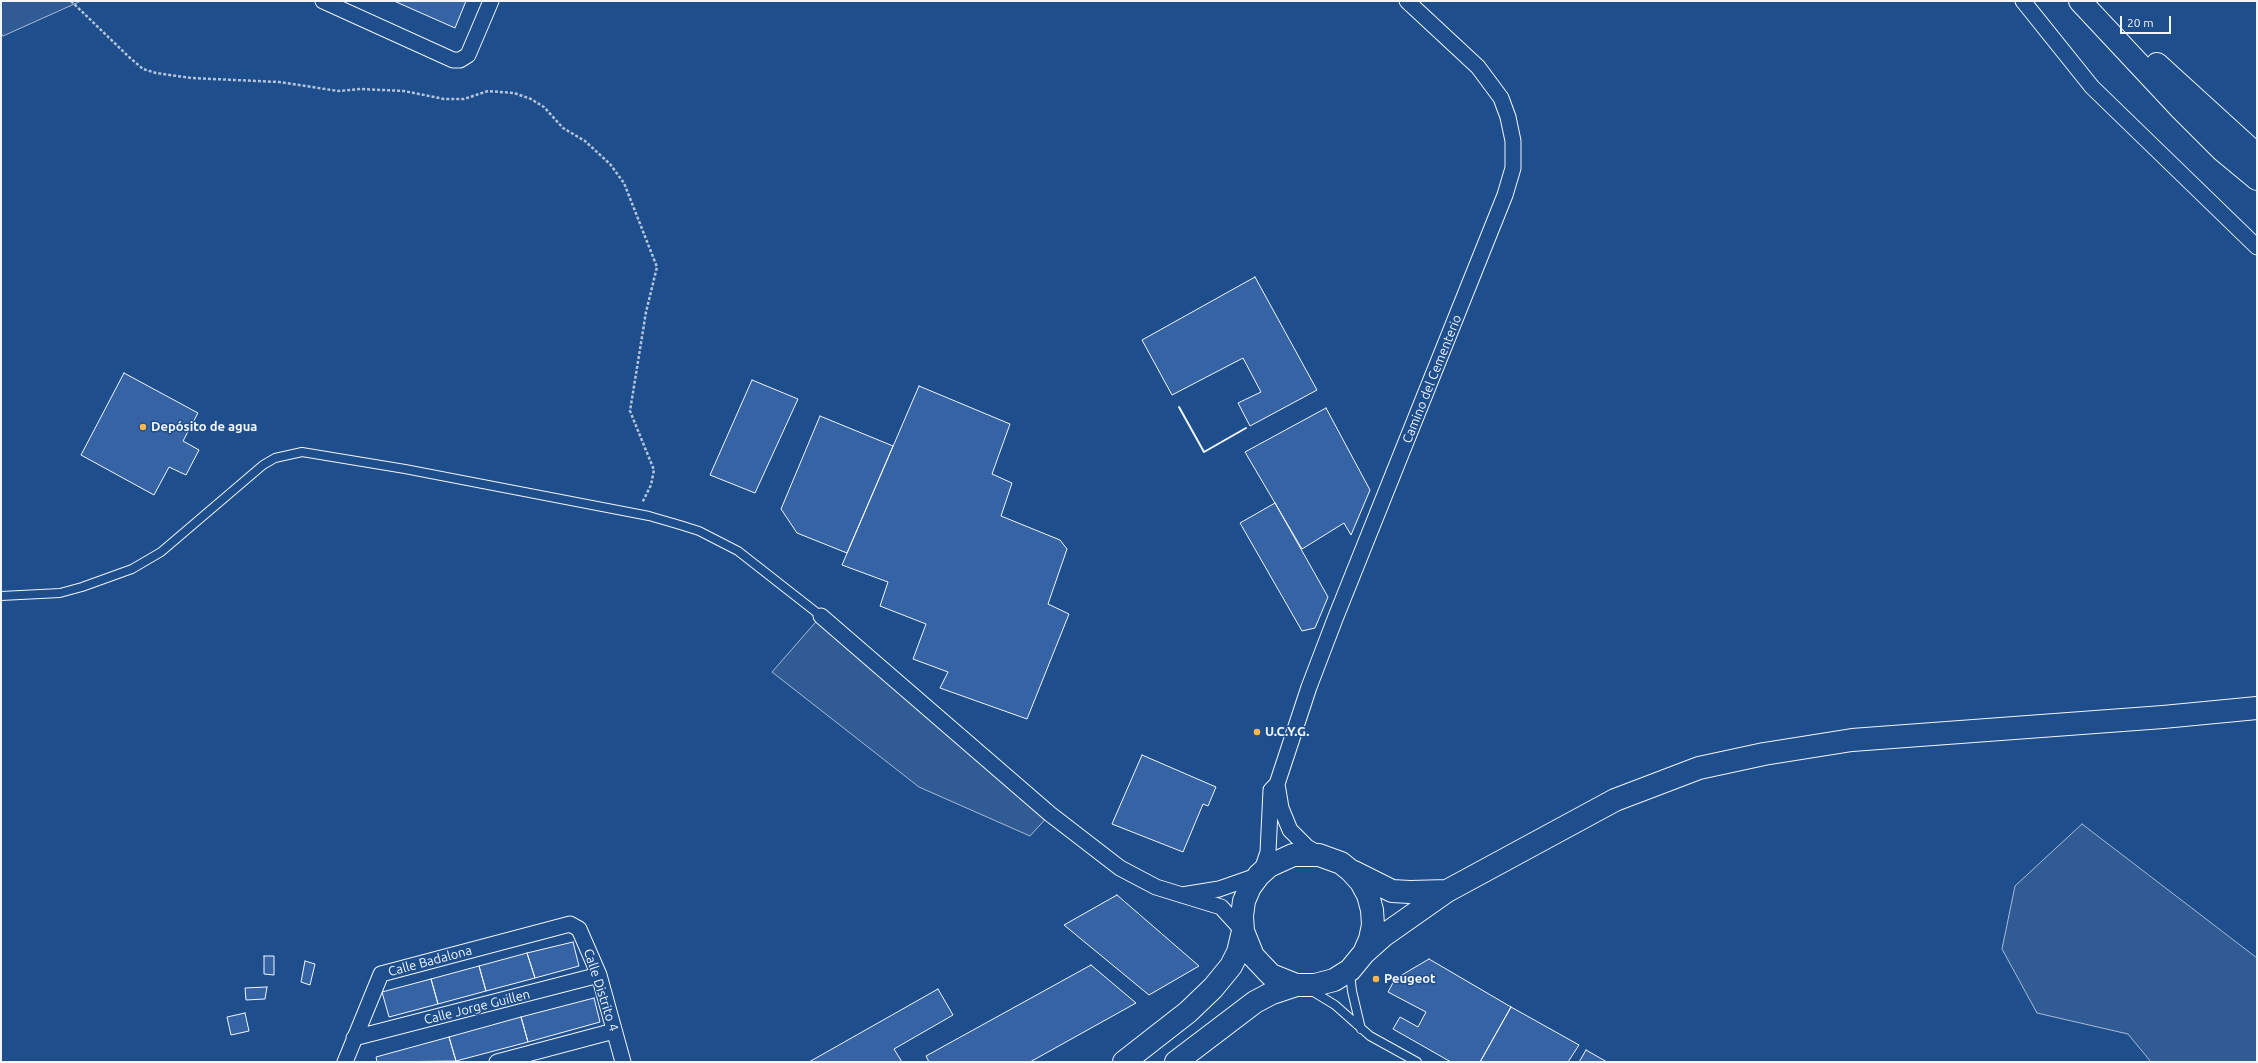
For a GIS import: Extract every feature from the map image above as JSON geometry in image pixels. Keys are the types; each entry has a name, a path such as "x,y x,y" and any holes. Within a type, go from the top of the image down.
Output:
{"main road":[{"path":"2080,1 2181,109 2257,195"},
{"path":"2088,1 2257,155"},
{"path":"2181,109 2222,150 2257,179"},
{"path":"1242,931 1246,944 1261,966 1283,981 1297,985 1315,985 1334,980 1350,970 1364,953 1383,936 1447,891 1615,800 1699,768 1764,754 1852,740 2252,708"},
{"path":"1124,1062 1188,1012 1228,971 1238,952 1242,931 1244,901 1250,887 1260,874 1280,860 1293,855 1319,855 1342,863 1361,882 1372,910 1371,932 1364,953"},
{"path":"1351,871 1392,891 1447,891"},
{"path":"1176,1062 1255,1002 1272,993 1297,985"}],"street":[{"path":"323,1 454,60 460,60 468,55 491,1"},
{"name":"Camino del Cementerio","path":"1260,874 1268,852 1271,790 1276,784 1309,687 1502,202 1512,168 1513,141 1508,117 1501,98 1478,67 1408,1"},
{"path":"2023,1 2092,87 2257,247"},
{"path":"821,616 1050,814 1120,868 1156,887 1221,907 1242,931"},
{"path":"1276,784 1281,808 1290,830 1306,847 1319,855"},
{"path":"1181,895 1219,889 1260,874"},
{"name":"Calle Distrito 4","path":"570,924 579,929 599,975 623,1062"},
{"name":"Calle Badalona","path":"346,1062 354,1038 381,974 570,924"},
{"name":"Calle Jorge Guillen","path":"354,1038 599,975"},
{"path":"497,1062 614,1031"}],"lane":[{"path":"1,596 60,593 82,587 132,568 161,552 258,468 275,458 294,453 312,452 636,514 680,524 727,545 756,564 821,616"},
{"path":"1350,970 1352,991 1361,1029"},
{"path":"1297,985 1324,997 1361,1029 1417,1062"}],"path":[{"path":"71,1 143,69 156,73 191,78 279,82 338,91 361,89 404,91 444,99 464,99 488,91 514,92 531,99 544,108 563,128 585,141 610,164 624,183 657,267 646,312 630,411 654,470 651,485 636,514"}],"shaded area":[{"path":"1,1 81,1 3,36 1,33"},
{"path":"821,616 1050,814 1030,836 919,787 772,672"},
{"path":"2082,824 2257,958 2257,1062 2151,1062 2128,1034 2037,1013 2002,949 2015,886"}],"building":[{"path":"394,1 466,1 455,28"},
{"path":"1255,277 1317,390 1250,426 1238,403 1261,392 1243,358 1172,395 1142,340"},
{"name":"Depósito de agua","path":"124,373 198,413 183,441 199,450 186,475 169,467 154,495 81,455"},
{"path":"752,380 798,399 755,493 710,475"},
{"path":"919,386 1010,424 992,474 1012,483 1001,516 1060,540 1067,549 1048,604 1069,614 1027,719 940,688 948,672 913,659 926,624 880,606 888,582 842,565"},
{"path":"1326,408 1370,490 1351,535 1344,523 1302,549 1245,452"},
{"path":"820,416 893,446 847,553 797,533 781,509"},
{"path":"1275,503 1328,597 1315,628 1302,631 1240,523"},
{"path":"1142,755 1216,787 1208,806 1203,804 1183,852 1112,824"},
{"path":"1117,895 1199,966 1149,995 1064,925"},
{"path":"573,942 579,966 535,978 527,953"},
{"path":"527,953 535,978 486,991 479,966"},
{"path":"264,956 274,956 274,975 264,974"},
{"path":"1429,959 1511,1007 1480,1062 1451,1062 1393,1029 1400,1017 1418,1027 1426,1012 1388,992 1395,979"},
{"path":"305,961 315,964 310,985 301,982"},
{"path":"1091,965 1136,1003 1030,1062 929,1062 926,1056"},
{"path":"479,966 486,991 438,1004 431,979"},
{"path":"431,979 438,1004 389,1017 382,992"},
{"path":"267,987 265,999 246,1000 245,988"},
{"path":"938,989 953,1015 894,1049 902,1062 809,1062"},
{"path":"594,998 600,1022 528,1042 521,1017"},
{"path":"1511,1007 1579,1045 1568,1062 1480,1062"},
{"path":"245,1013 249,1031 231,1035 227,1017"},
{"path":"521,1017 528,1042 456,1061 449,1037"},
{"path":"449,1037 456,1061 377,1062 376,1057"},
{"path":"1586,1050 1607,1062 1579,1062"}],"wall":[{"path":"1179,407 1204,452 1246,428"}],"place":[{"name":"Depósito de agua","path":"143,427"},
{"name":"U.C.Y.G.","path":"1257,732"},
{"name":"Peugeot","path":"1376,979"}]}
